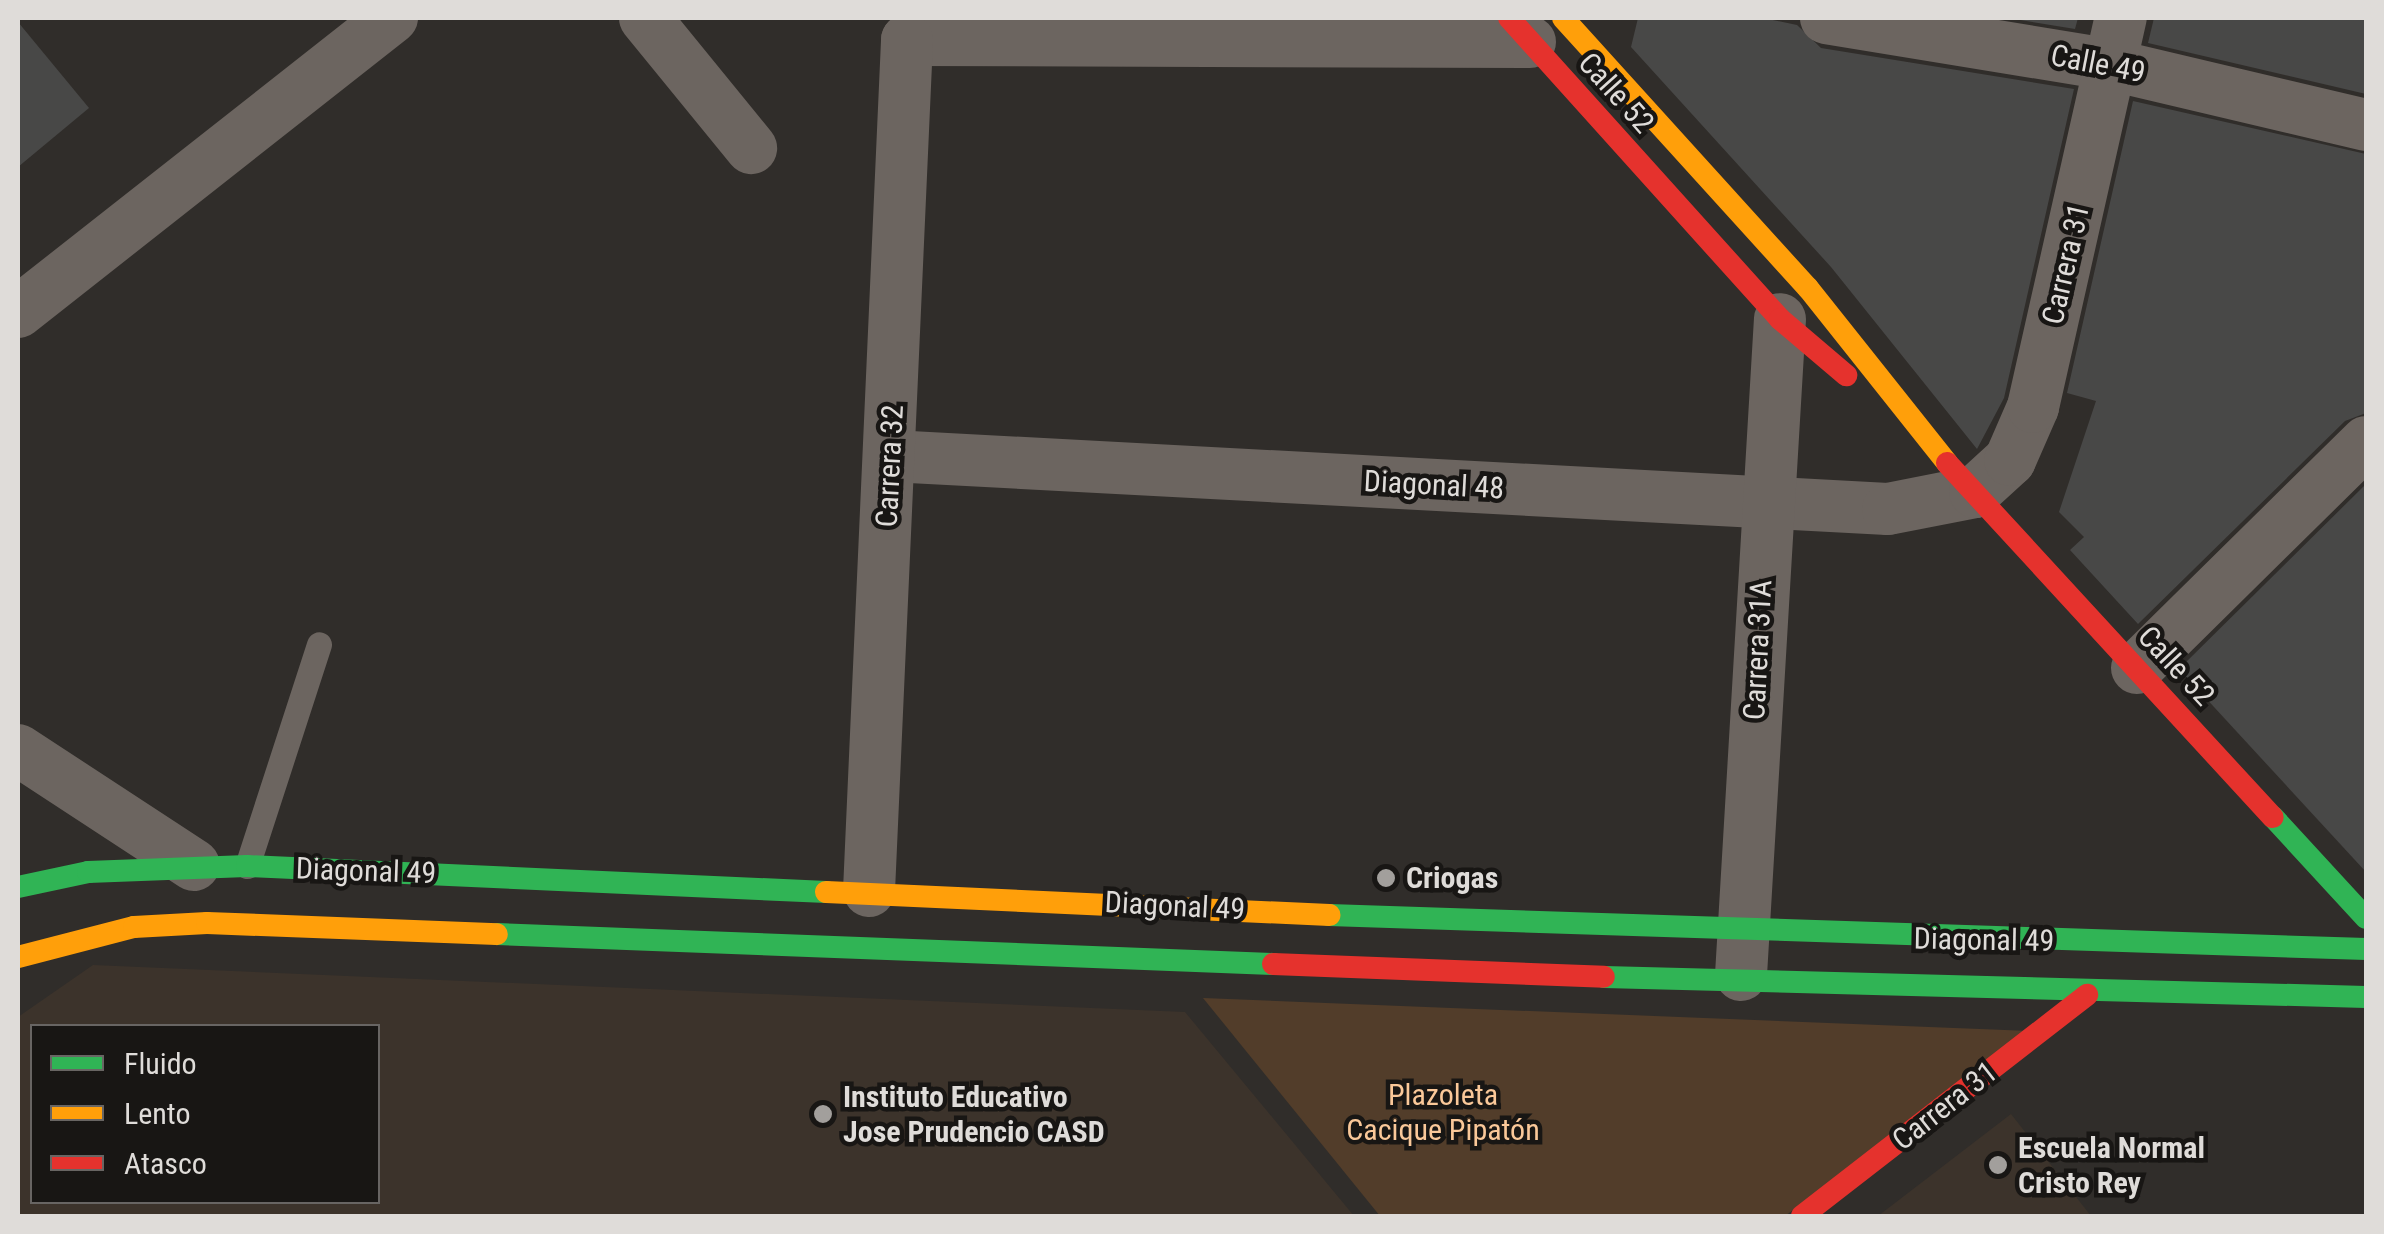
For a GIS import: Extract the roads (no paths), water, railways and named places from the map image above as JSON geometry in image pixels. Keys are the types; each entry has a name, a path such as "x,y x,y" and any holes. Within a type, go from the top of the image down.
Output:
{"main road":[{"name":"Calle 52","path":"1534,26 1780,319 1958,474"},
{"name":"Calle 52","path":"1534,26 1808,288 1958,474 2366,918"},
{"name":"Diagonal 49","path":"18,887 194,865 869,892 1742,958 2088,995 2366,997"},
{"name":"Diagonal 49","path":"18,958 134,927 1742,958 2366,949"},
{"name":"Carrera 31","path":"1802,1216 2088,995"}],"street":[{"path":"18,312 392,18"},
{"path":"645,18 752,148"},
{"name":"Calle 49","path":"1826,18 2116,41 2366,126"},
{"path":"897,29 1318,39 1534,26"},
{"name":"Carrera 32","path":"869,892 891,456 897,29"},
{"name":"Carrera 31","path":"1958,474 2010,460 2033,408 2116,41"},
{"name":"Carrera 31A","path":"1742,958 1766,503 1780,319"},
{"path":"2137,668 2366,442"},
{"name":"Diagonal 48","path":"891,456 1888,509 1958,474"},
{"path":"18,750 194,865"}],"lane":[{"path":"247,866 319,644"}],"place":[{"name":"Criogas","path":"1386,878"},
{"name":"Instituto Educativo Jose Prudencio CASD","path":"823,1114"},
{"name":"Escuela Normal Cristo Rey","path":"1998,1165"}],"park label":[{"name":"Plazoleta Cacique Pipatón","path":"1443,1112"}]}
